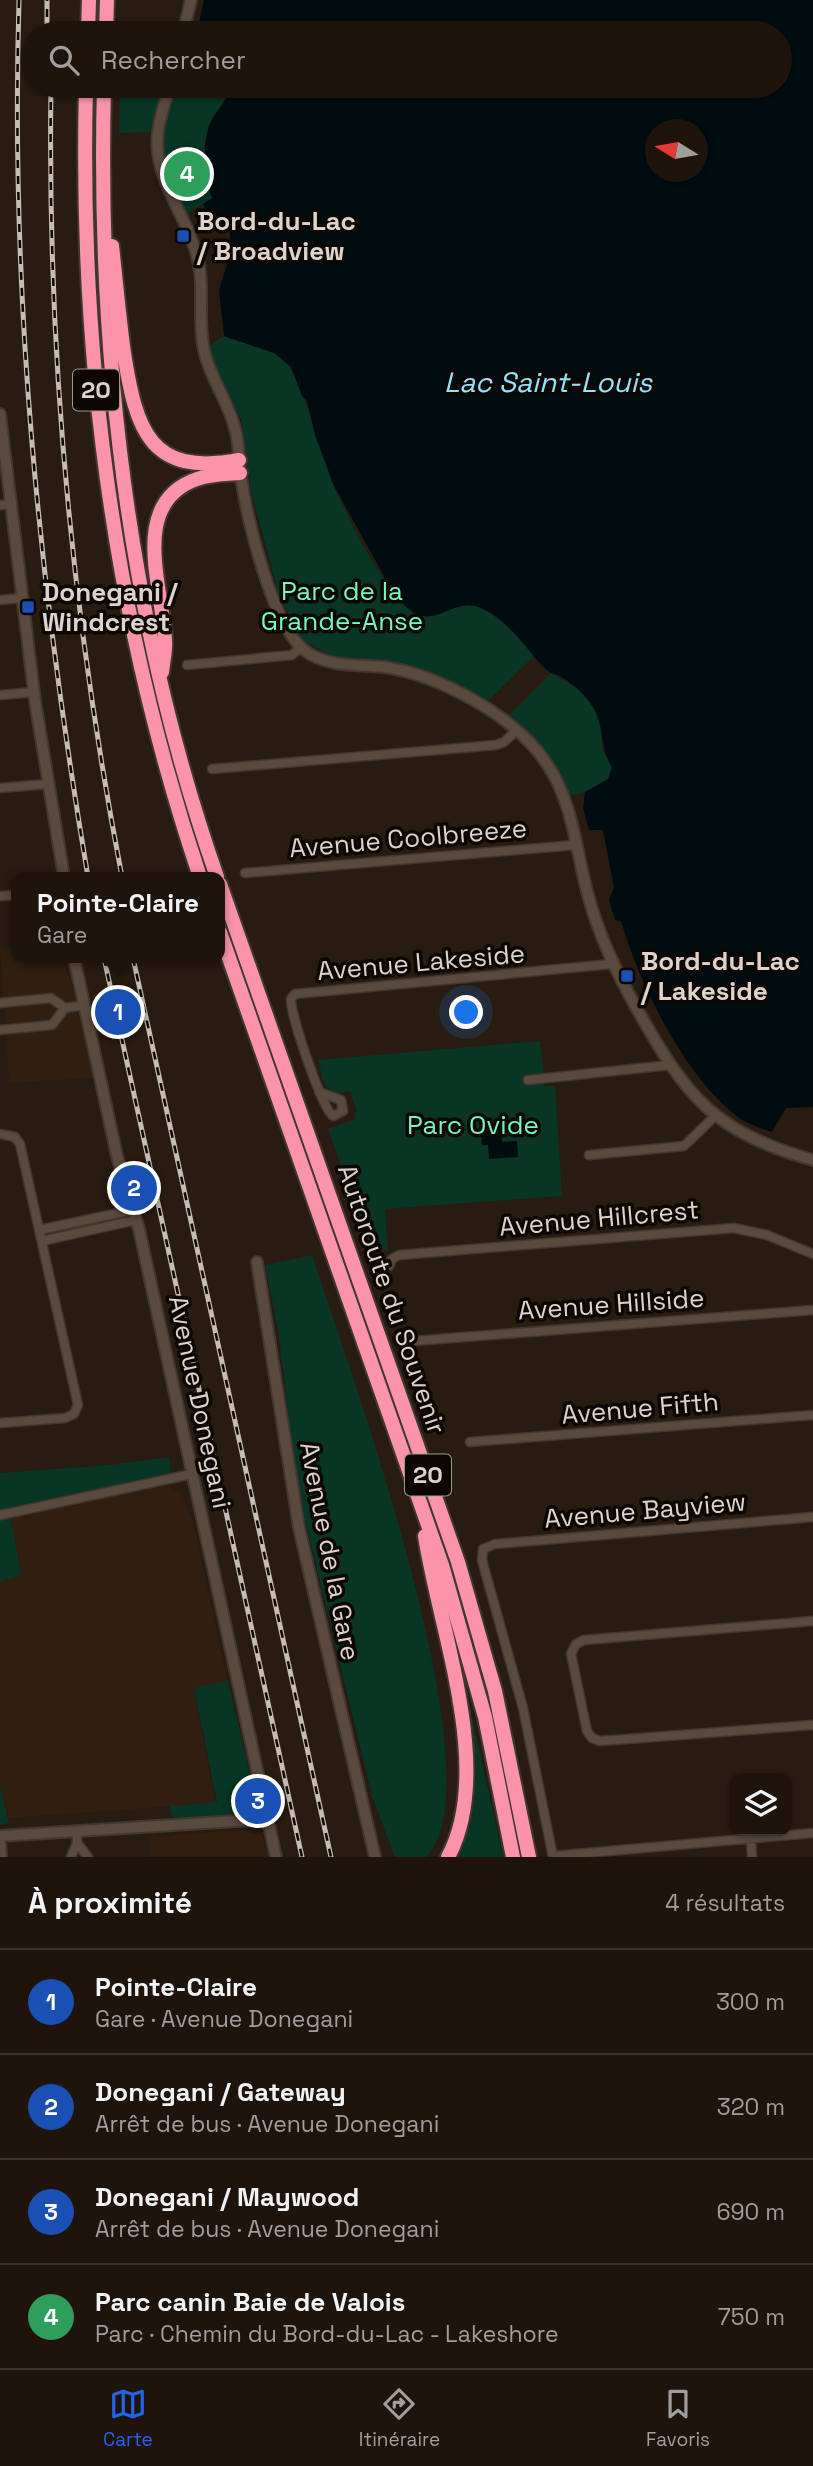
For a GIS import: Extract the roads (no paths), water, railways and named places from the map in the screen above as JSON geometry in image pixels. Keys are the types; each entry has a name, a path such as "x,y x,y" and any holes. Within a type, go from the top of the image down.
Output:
{"highway":[{"path":"88,21 89,0"},
{"path":"106,21 107,0"},
{"name":"20","path":"86,98 88,284 106,474 122,578 142,672 173,791 198,872"},
{"name":"20","path":"104,98 104,286 114,409 134,555 161,684 190,794 215,872"},
{"path":"103,143 121,328 138,418 150,439 177,459 201,465 239,466"},
{"path":"161,684 165,641 154,547 159,514 172,494 190,481 239,466"},
{"name":"Autoroute du Souvenir","path":"225,901 458,1562 497,1701 529,1857"},
{"name":"Autoroute du Souvenir","path":"225,949 420,1500 475,1677 513,1857"},
{"path":"420,1500 432,1581 455,1684 467,1756 463,1815 448,1857"}],"street":[{"path":"186,21 191,0"},
{"path":"166,98 158,127 159,157 167,189 197,253 205,353 235,426 239,466 274,604 282,622 301,647 328,662 389,668 439,684 481,705 517,730 551,769 569,811 597,928 612,964 670,1065 691,1093 715,1116 752,1140 813,1160"},
{"path":"0,414 6,505 63,872"},
{"path":"0,600 21,598"},
{"path":"187,665 292,654 301,647"},
{"path":"0,695 34,692"},
{"path":"212,769 496,745 507,740 517,730"},
{"path":"0,788 48,784"},
{"name":"Avenue Coolbreeze","path":"245,873 575,845"},
{"name":"Avenue Donegani","path":"75,963 117,1156 135,1215 276,1857"},
{"name":"Avenue Lakeside","path":"319,1092 291,1008 291,999 295,994 612,964"},
{"path":"0,1003 51,998 65,1008"},
{"path":"0,1030 52,1025 65,1008 85,1005"},
{"path":"528,1080 670,1065"},
{"path":"589,1155 684,1146 715,1116"},
{"path":"0,1134 15,1137 20,1144 78,1405 74,1414 65,1418 0,1423"},
{"path":"39,1230 135,1215"},
{"path":"42,1241 135,1215"},
{"name":"Avenue Hillcrest","path":"389,1266 399,1255 734,1228 766,1235 813,1254"},
{"name":"Avenue de la Gare","path":"257,1262 299,1528 339,1708 375,1851 381,1857"},
{"name":"Avenue Hillside","path":"413,1341 813,1310"},
{"name":"Avenue Fifth","path":"470,1443 813,1415"},
{"path":"0,1515 192,1474"},
{"name":"Avenue Bayview","path":"553,1856 525,1717 482,1560 483,1549 495,1544 813,1517"},
{"path":"813,1621 584,1640 576,1643 570,1654 587,1731 592,1738 600,1741 813,1725"},
{"path":"1,1857 0,1837 77,1838 268,1819"},
{"path":"553,1856 813,1833"},
{"path":"71,1857 77,1838"},
{"path":"77,1838 88,1857"},
{"path":"751,1838 752,1857"}],"water":[{"name":"Lac Saint-Louis","path":"204,0 813,0 813,1107 786,1108 772,1132 738,1117 718,1099 682,1054 652,1000 621,921 615,920 609,900 614,888 603,830 589,830 583,809 585,792 608,779 612,767 593,707 576,688 540,664 507,626 487,611 468,605 433,616 418,615 394,594 334,486 315,435 307,401 302,396 291,367 274,353 224,336 219,290 229,258 230,234 226,227 208,214 203,204 212,198 205,163 205,143 211,121 226,98 792,98 792,21 200,21"},
{"path":"501,1128 502,1142 517,1141 518,1157 489,1159 488,1145 482,1145 481,1130"}],"railway":[{"path":"19,0 19,221 32,440 55,659 87,872"},
{"path":"47,0 47,21"},
{"path":"51,98 53,285 66,483 89,681 121,872"},
{"path":"105,963 302,1857"},
{"path":"134,963 331,1857"}],"place":[{"name":"Parc canin Baie de Valois","path":"187,174"},
{"name":"Bord-du-Lac / Broadview","path":"183,236"},
{"name":"Donegani / Windcrest","path":"28,607"},
{"name":"Bord-du-Lac / Lakeside","path":"627,976"},
{"name":"Pointe-Claire","path":"118,1012"},
{"name":"Donegani / Gateway","path":"134,1188"},
{"name":"Donegani / Maywood","path":"258,1801"}],"park label":[{"name":"Parc de la Grande-Anse","path":"342,606"},
{"name":"Parc Ovide","path":"473,1125"}]}
